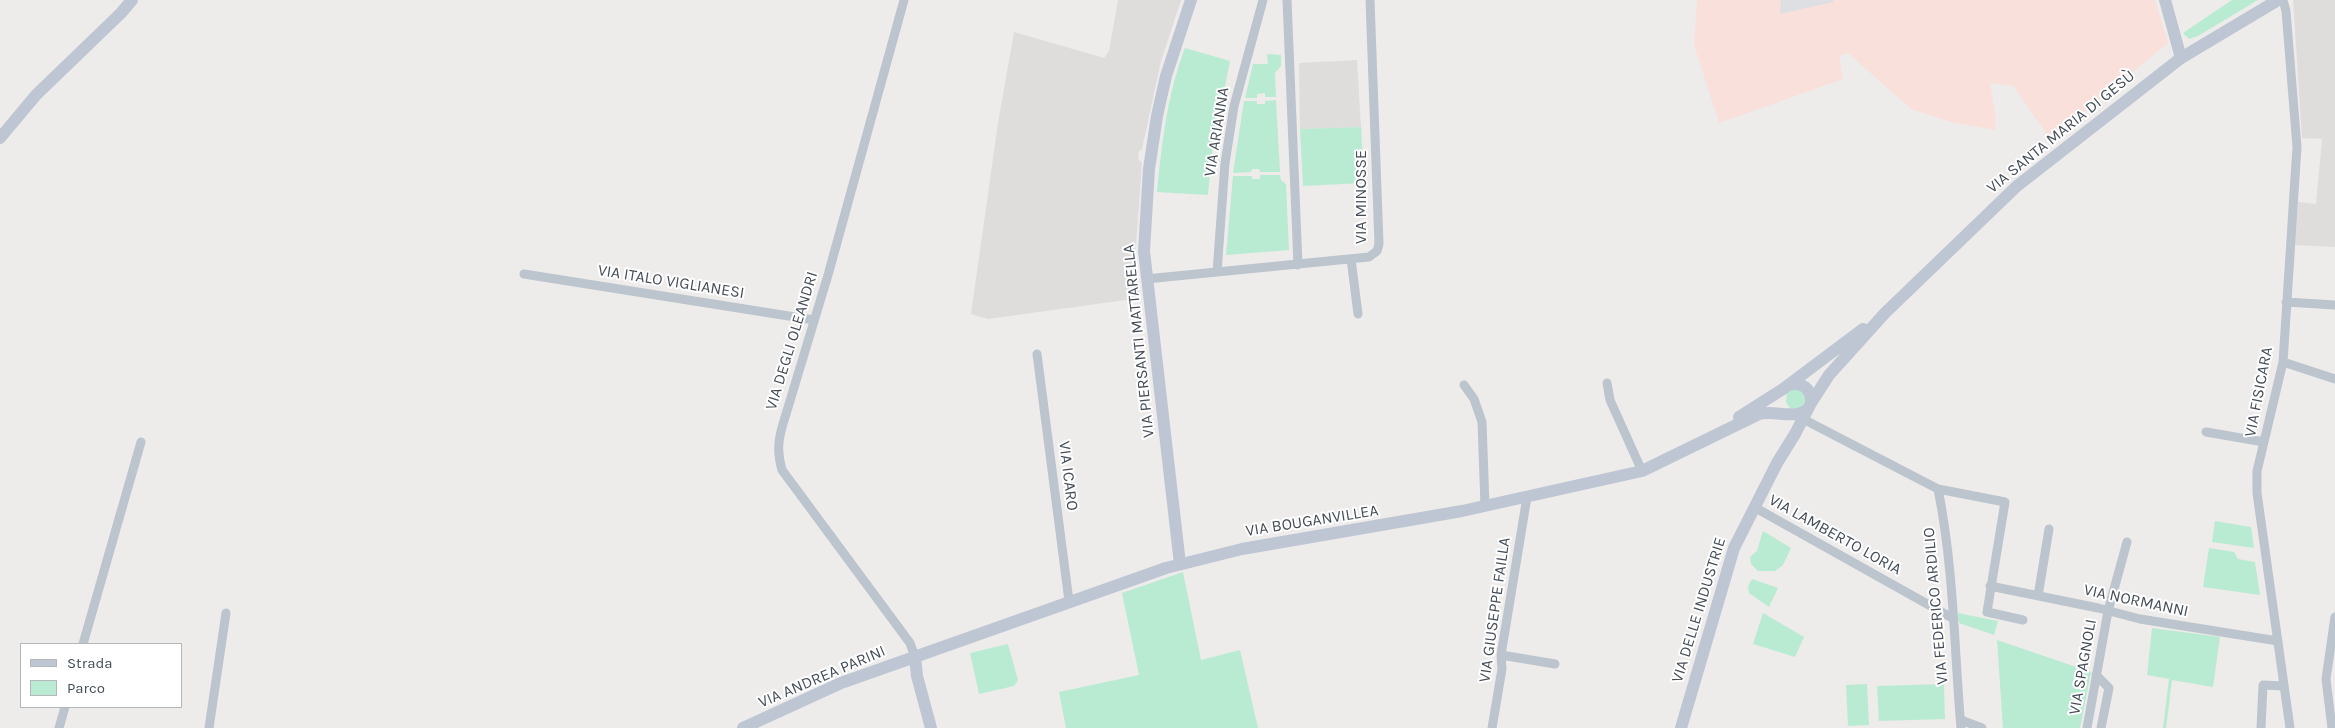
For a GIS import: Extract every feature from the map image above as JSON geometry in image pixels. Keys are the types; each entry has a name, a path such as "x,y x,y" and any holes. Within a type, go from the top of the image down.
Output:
{"main road":[{"path":"0,138 36,95 121,13 132,0"},
{"name":"VIA PIERSANTI MATTARELLA","path":"1180,564 1144,251 1145,219 1157,116 1166,76 1191,0"},
{"path":"2165,0 2180,58"},
{"path":"2224,31 2266,0"},
{"path":"2224,31 2278,0"},
{"name":"VIA SANTA MARIA DI GESÙ","path":"1885,313 2017,186 2180,58 2224,31"},
{"path":"1717,434 1755,405 1786,387 1885,313"},
{"path":"1777,463 1829,375 1885,313"},
{"path":"1717,434 1759,414 1785,411 1799,414 1807,410 1811,396 1806,387 1796,383 1786,387 1780,401 1785,411 1790,430 1777,463"},
{"name":"VIA BOUGANVILLEA","path":"914,657 1069,601 1180,564 1242,549 1345,533 1485,506 1642,471 1717,434"},
{"name":"VIA DELLE INDUSTRIE","path":"1684,714 1734,548 1777,463"},
{"path":"914,657 917,676 931,728"},
{"name":"VIA ANDREA PARINI","path":"743,728 841,683 914,657"},
{"path":"1676,728 1684,714"},
{"path":"1681,728 1684,714"}],"street":[{"name":"VIA DEGLI OLEANDRI","path":"904,0 778,441 781,466 910,643 914,657"},
{"name":"VIA ARIANNA","path":"1217,272 1225,163 1234,106 1263,0"},
{"path":"1287,0 1298,265"},
{"name":"VIA MINOSSE","path":"1146,279 1369,258 1377,251 1380,244 1370,0"},
{"name":"VIA FISICARA","path":"2282,0 2286,11 2297,147 2283,362 2257,471 2257,493 2290,728"},
{"path":"1351,259 1358,314"},
{"name":"VIA ITALO VIGLIANESI","path":"524,274 814,320"},
{"path":"2286,302 2335,305"},
{"name":"VIA ICARO","path":"1036,354 1069,601"},
{"path":"2283,362 2335,379"},
{"path":"1606,383 1610,400 1642,471"},
{"path":"1464,385 1474,399 1482,422 1485,506"},
{"path":"1807,410 1938,489 2005,502 1987,612 2023,620"},
{"path":"2206,432 2264,442"},
{"path":"83,643 141,442"},
{"name":"VIA FEDERICO ARDILIO","path":"1938,489 1946,526 1961,724"},
{"name":"VIA GIUSEPPE FAILLA","path":"1492,728 1502,669 1501,655 1527,497"},
{"name":"VIA LAMBERTO LORIA","path":"1754,507 1954,619"},
{"path":"2038,596 2049,529"},
{"name":"VIA SPAGNOLI","path":"2087,728 2108,611 2127,542"},
{"name":"VIA NORMANNI","path":"1990,586 2140,619 2278,641"},
{"path":"209,728 226,613"},
{"path":"2333,722 2326,679 2335,617"},
{"path":"1501,655 1555,664"},
{"path":"2096,675 2109,688 2101,728"},
{"path":"2261,728 2263,685 2284,686"},
{"path":"59,728 65,708"},
{"path":"1961,724 1982,728"}],"shaded area":[{"path":"1118,0 1181,0 1161,61 1142,149 1139,151 1138,159 1142,163 1135,258 1140,298 988,319 971,314 998,123 1014,32 1104,58 1109,51"},
{"path":"1697,0 2155,0 2168,43 2079,116 2076,114 2069,121 2071,123 2052,141 2013,86 1990,83 1996,119 1995,130 1951,122 1911,109 1848,53 1839,56 1843,79 1719,123 1694,45"},
{"path":"1781,0 1833,0 1833,2 1780,14"},
{"path":"2293,0 2335,0 2335,247 2295,245 2298,202 2316,204 2322,139 2302,138"},
{"path":"1357,60 1361,127 1300,129 1299,63"}],"green space":[{"path":"2232,0 2258,0 2198,36 2189,39 2183,33"},
{"path":"1185,48 1230,61 1212,151 1208,195 1157,192 1163,137 1170,101"},
{"path":"1267,54 1281,55 1281,66 1275,73 1276,97 1265,97 1265,93 1257,94 1257,98 1245,98 1253,64 1268,64"},
{"path":"1276,100 1280,172 1260,172 1259,169 1252,169 1251,172 1233,173 1244,101 1257,101 1257,104 1265,104 1265,101"},
{"path":"1361,127 1364,183 1303,186 1300,129"},
{"path":"1260,175 1280,175 1281,180 1286,184 1289,250 1226,255 1233,176 1252,176 1252,179 1260,179"},
{"path":"1797,388 1807,397 1801,409 1790,408 1786,402 1787,392"},
{"path":"2215,521 2251,527 2254,548 2212,542"},
{"path":"1763,531 1791,548 1783,565 1775,571 1758,571 1751,564 1750,557 1757,551"},
{"path":"2209,548 2234,552 2238,559 2255,562 2260,595 2203,587"},
{"path":"1183,572 1201,660 1240,650 1258,728 1066,728 1059,692 1139,675 1122,593"},
{"path":"1752,579 1778,588 1769,607 1749,593 1748,586"},
{"path":"1763,613 1804,637 1795,657 1753,644"},
{"path":"1958,613 1998,621 1994,635 1959,623"},
{"path":"2152,628 2220,637 2213,687 2172,680 2166,728 2163,728 2169,679 2147,675"},
{"path":"1997,640 2091,672 2080,728 2003,728"},
{"path":"1008,644 1018,680 1014,686 979,694 970,653"},
{"path":"1867,684 1869,725 1848,726 1846,685"},
{"path":"1944,684 1945,719 1879,721 1877,686"}]}
